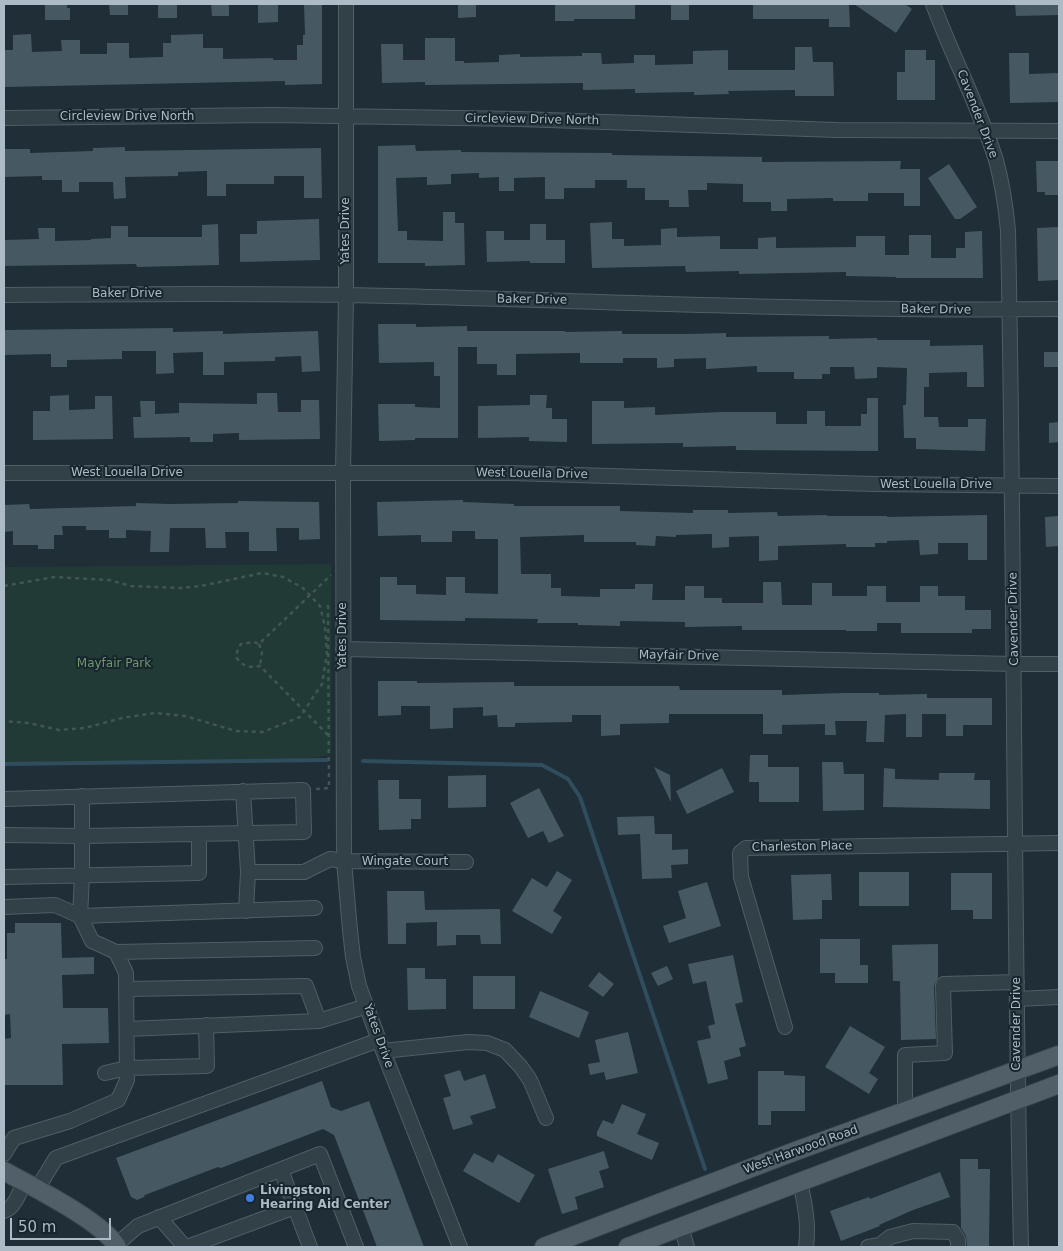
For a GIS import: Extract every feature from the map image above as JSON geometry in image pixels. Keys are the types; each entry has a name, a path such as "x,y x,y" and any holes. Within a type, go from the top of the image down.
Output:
{"main road":[{"name":"West Harwood Road","path":"544,1247 793,1152 1059,1055"},
{"path":"628,1247 1059,1084"},
{"path":"4,1171 86,1219 119,1246"}],"street":[{"name":"Yates Drive","path":"346,4 346,295 343,473 344,862 353,957 359,986 460,1247"},
{"name":"Cavender Drive","path":"933,4 986,130 996,162 1006,206 1008,231 1013,485 1017,1071 1021,1247"},
{"name":"Circleview Drive North","path":"4,118 273,115 529,119 837,130 1059,131"},
{"name":"Baker Drive","path":"4,295 346,295 943,311 1059,309"},
{"name":"West Louella Drive","path":"4,473 510,473 874,484 1059,486"},
{"name":"Mayfair Drive","path":"343,649 1059,664"},
{"path":"4,799 303,790 304,832 82,836 4,835"},
{"path":"243,791 248,872 246,911"},
{"path":"82,796 80,916 92,941 116,952 315,948"},
{"path":"4,877 199,873 199,834"},
{"path":"1016,843 1059,842"},
{"name":"Charleston Place","path":"784,1027 741,877 740,853 746,848 1016,843"},
{"name":"Wingate Court","path":"248,872 304,872 330,859 344,862 466,862"},
{"path":"4,907 55,905 80,916 315,908"},
{"path":"4,1154 14,1138 70,1121 118,1100 127,1080 127,1029 126,973 116,952"},
{"path":"905,1111 904,1056 945,1053 944,984 1017,982"},
{"path":"126,989 306,986 319,1021"},
{"path":"1017,999 1059,997"},
{"path":"127,1029 319,1021 366,1006"},
{"path":"105,1073 127,1068 207,1066 206,1025"},
{"path":"4,1211 8,1210 56,1158 381,1046 468,1042 487,1043 505,1050 521,1066 530,1080 546,1118"},
{"path":"119,1246 138,1226 320,1154 356,1247"},
{"path":"281,1170 310,1247"},
{"path":"800,1182 806,1206 810,1247"},
{"path":"159,1217 186,1247 295,1207"},
{"path":"681,1227 687,1247"},
{"path":"876,1247 890,1237 913,1231 953,1232 958,1240 958,1247"}],"path":[{"path":"259,644 329,577 343,561"},
{"path":"328,586 329,572"},
{"path":"4,586 62,578 108,580 131,586 180,588 201,586 262,573 283,578 303,588 320,606 325,627 327,654 322,684 300,717 263,732 236,731 185,716 154,713 122,718 85,728 58,730 29,723 4,721"},
{"path":"303,790 328,788 328,596"},
{"path":"259,644 254,642 241,644 236,657 242,665 251,668 260,666"},
{"path":"259,644 262,659 260,666"},
{"path":"260,666 328,735"}],"green space":[{"name":"Mayfair Park","path":"331,564 331,755 292,761 4,763 4,567"}],"building":[{"path":"45,4 67,4 67,8 70,8 70,20 45,20"},
{"path":"109,4 128,4 128,15 110,15"},
{"path":"158,4 177,4 177,18 158,18"},
{"path":"211,4 229,4 229,16 212,16"},
{"path":"258,4 278,4 278,22 258,23"},
{"path":"304,4 322,4 322,84 285,85 285,81 4,87 4,50 13,50 13,35 31,34 32,52 62,51 61,40 80,40 80,54 107,54 107,43 129,43 129,58 163,57 163,43 171,43 171,35 203,34 203,48 223,48 223,59 273,58 273,60 297,60 297,45 303,45 303,35 305,35"},
{"path":"458,4 476,4 476,17 458,18"},
{"path":"555,4 635,4 635,19 574,19 574,21 555,21"},
{"path":"671,4 689,4 689,20 671,20"},
{"path":"753,4 849,4 850,27 829,27 829,19 753,19"},
{"path":"854,4 905,4 912,9 896,33"},
{"path":"1015,4 1059,4 1059,15 1016,16"},
{"path":"425,38 455,38 455,61 464,61 464,63 499,62 499,55 520,54 520,57 582,56 582,53 601,53 602,64 634,63 634,55 655,55 655,65 693,64 693,51 728,50 728,70 795,70 795,47 812,47 813,62 833,62 834,96 795,96 795,90 728,91 729,94 694,95 694,92 635,93 635,89 583,90 583,83 425,85 425,82 382,83 381,44 403,44 403,60 425,60"},
{"path":"905,50 926,50 926,60 935,60 935,100 897,100 897,72 905,72"},
{"path":"1009,53 1029,53 1029,74 1059,73 1059,102 1010,103"},
{"path":"415,145 416,151 461,150 461,152 612,153 612,155 762,157 762,162 901,161 900,169 920,169 920,206 904,206 904,193 868,193 868,201 833,201 833,198 787,199 787,211 771,211 771,202 743,202 743,184 707,183 707,190 688,190 689,207 669,207 669,200 645,200 645,188 627,188 627,180 595,180 595,188 564,188 564,199 545,199 545,177 514,178 514,191 499,191 499,177 479,178 479,173 451,174 451,184 427,185 427,177 396,178 398,231 407,231 407,240 443,241 443,212 455,212 455,223 464,223 465,265 425,266 425,263 378,263 378,146"},
{"path":"125,147 125,151 321,148 322,198 304,198 304,176 274,176 274,184 226,184 226,196 207,196 207,171 178,172 178,176 125,177 126,198 114,199 113,182 79,182 79,192 62,192 62,180 42,180 42,176 4,177 4,149 30,149 30,153 93,151 93,148"},
{"path":"1036,161 1059,161 1059,195 1045,195 1045,192 1037,192"},
{"path":"949,164 977,207 960,219 955,219 928,178"},
{"path":"319,219 320,260 240,262 240,234 257,234 257,221"},
{"path":"612,222 612,239 624,239 624,246 661,245 661,229 677,228 677,237 720,236 720,249 758,249 758,238 776,237 776,248 856,247 856,236 885,236 885,255 909,255 909,235 931,235 931,258 956,258 956,248 965,248 965,232 982,231 983,278 846,276 846,272 739,274 739,271 686,272 685,266 592,268 590,223"},
{"path":"218,224 219,265 137,267 136,264 4,266 4,240 39,239 38,228 55,228 55,241 111,238 111,226 128,226 128,237 202,237 202,225"},
{"path":"530,224 546,224 546,240 565,240 565,263 530,263 530,261 487,262 486,231 504,231 504,240 530,240"},
{"path":"1058,227 1059,280 1038,281 1037,228"},
{"path":"378,324 416,324 416,327 467,326 467,331 622,331 622,334 726,333 726,337 829,336 829,339 930,340 930,346 983,345 984,387 967,387 967,372 929,373 929,387 924,387 924,417 938,417 939,427 968,427 968,419 986,419 985,451 916,449 916,438 904,438 903,405 906,405 907,368 877,367 877,378 855,379 854,367 830,367 830,374 822,374 822,379 794,379 794,372 757,372 757,366 706,369 706,358 674,359 674,367 657,368 657,358 623,358 623,363 580,363 580,353 516,354 516,375 497,375 497,364 477,364 477,347 458,347 458,438 415,438 415,440 379,441 378,404 415,404 415,407 440,408 440,376 434,376 434,362 379,363"},
{"path":"173,328 173,332 223,331 223,334 318,331 320,371 302,372 301,356 275,357 275,361 224,362 224,375 203,375 203,352 173,353 174,373 156,374 156,351 122,351 122,359 67,360 67,367 51,367 51,354 4,355 4,330"},
{"path":"1044,352 1059,352 1059,367 1044,367"},
{"path":"257,393 277,393 278,412 301,412 301,400 319,400 320,439 239,440 239,433 213,434 213,442 190,442 190,437 134,438 133,417 141,417 140,401 155,401 155,414 179,413 179,403 257,404"},
{"path":"69,395 69,410 95,409 95,396 112,396 113,439 33,440 33,411 50,411 50,396"},
{"path":"530,395 547,395 546,408 552,408 552,419 567,419 567,442 529,441 529,437 478,438 478,406 530,405"},
{"path":"867,398 878,398 878,451 736,450 736,446 683,447 683,443 592,444 592,401 624,401 624,408 655,407 655,415 776,412 776,424 807,424 807,411 825,411 825,426 861,426 861,414 867,414"},
{"path":"1059,422 1059,442 1049,443 1049,423"},
{"path":"463,500 463,502 514,504 514,506 620,506 620,511 693,513 693,510 728,510 728,513 777,512 778,516 887,517 987,515 987,560 968,560 968,543 938,543 938,554 920,555 919,540 887,541 887,543 875,543 875,547 846,547 846,544 778,546 778,560 759,561 759,536 729,537 729,547 712,548 712,534 676,535 676,537 656,536 655,546 636,545 636,542 584,542 584,535 520,537 521,574 551,574 551,588 561,588 561,596 600,597 600,589 635,589 635,584 653,584 652,600 685,600 685,586 704,586 704,598 722,598 722,603 763,603 763,582 781,582 782,605 812,605 812,583 832,583 832,596 867,596 867,586 886,586 886,602 920,602 920,586 938,586 938,596 965,596 965,610 991,610 991,629 972,629 972,633 901,633 901,623 877,623 877,631 846,631 742,630 742,626 685,627 685,622 620,621 620,626 537,623 538,619 465,618 465,621 380,620 380,577 397,577 397,585 416,585 416,594 446,595 446,577 465,577 465,593 498,594 498,539 475,539 475,531 452,531 452,542 421,542 421,535 378,536 377,502"},
{"path":"238,501 319,502 320,539 299,540 299,528 276,528 277,551 249,551 249,532 225,532 226,548 206,548 205,528 170,528 169,552 150,552 151,531 126,530 126,538 109,538 109,530 86,530 86,526 62,526 63,535 54,535 54,549 38,549 38,545 13,545 13,531 4,532 4,505 29,504 30,509 136,506 136,503 238,503"},
{"path":"1059,516 1059,546 1046,547 1045,517"},
{"path":"378,681 417,681 417,683 514,682 514,686 679,686 680,690 782,690 782,695 879,693 879,695 927,694 927,698 992,698 992,725 963,725 963,736 946,736 946,714 922,714 922,737 906,737 906,714 885,715 884,742 866,742 867,721 835,721 836,735 825,735 825,724 782,725 782,734 763,734 763,714 669,714 669,723 620,724 620,735 601,736 601,715 572,715 572,722 515,723 515,727 498,727 497,715 483,716 483,707 453,708 453,728 430,729 430,706 401,706 401,715 378,716"},
{"path":"750,755 768,755 768,767 799,767 799,802 759,802 759,782 749,782"},
{"path":"822,762 843,762 844,774 864,774 864,810 823,811"},
{"path":"654,767 670,775 671,802"},
{"path":"722,768 734,792 687,814 676,791"},
{"path":"884,768 895,769 895,779 939,780 939,773 975,773 974,780 990,780 990,809 883,807"},
{"path":"486,775 486,807 448,808 448,776"},
{"path":"378,780 399,780 399,799 421,799 421,819 411,819 411,829 379,830"},
{"path":"539,788 564,836 549,843 543,831 528,838 510,803"},
{"path":"654,816 655,834 672,834 672,850 688,849 688,864 671,865 672,878 642,879 640,834 618,835 617,817"},
{"path":"557,871 572,880 553,911 562,917 552,934 512,911 532,878 547,887"},
{"path":"859,872 909,872 909,906 859,906"},
{"path":"951,873 992,873 992,919 973,919 973,910 951,910"},
{"path":"831,874 832,900 822,900 822,919 793,920 791,875"},
{"path":"707,882 721,926 669,943 663,926 686,918 678,891"},
{"path":"387,891 424,891 425,910 500,909 501,944 481,944 480,935 456,935 456,945 437,946 437,922 406,923 406,944 388,944"},
{"path":"15,923 61,923 62,958 94,957 94,974 62,975 63,1008 108,1008 109,1043 62,1044 63,1085 4,1085 4,1039 11,1038 10,1014 4,1015 4,959 7,959 7,933 15,933"},
{"path":"820,939 860,939 860,965 868,965 868,983 835,983 835,973 820,973"},
{"path":"938,944 938,978 934,986 936,1039 901,1040 900,981 893,981 892,945"},
{"path":"733,955 743,1002 735,1004 746,1046 739,1048 741,1056 724,1061 728,1079 708,1084 697,1041 711,1038 708,1026 715,1024 706,981 693,984 688,964"},
{"path":"667,966 673,979 658,986 651,973"},
{"path":"407,968 425,968 425,979 446,979 446,1009 408,1010"},
{"path":"599,972 614,984 603,997 588,986"},
{"path":"473,976 515,976 515,1009 473,1009"},
{"path":"540,991 589,1012 579,1038 529,1017"},
{"path":"850,1026 885,1047 869,1073 878,1079 869,1094 825,1067"},
{"path":"628,1032 638,1073 606,1080 604,1072 590,1075 588,1064 600,1062 595,1040"},
{"path":"460,1070 464,1081 485,1074 496,1108 470,1116 473,1124 453,1130 443,1098 451,1096 444,1075"},
{"path":"758,1071 784,1071 784,1075 805,1076 805,1111 771,1111 771,1125 758,1125"},
{"path":"322,1081 331,1107 341,1111 369,1101 424,1247 377,1247 334,1135 323,1129 221,1168 218,1167 145,1195 137,1200 131,1197 116,1158"},
{"path":"622,1104 646,1114 637,1134 659,1143 652,1160 597,1136 603,1120 613,1124"},
{"path":"604,1151 609,1168 599,1171 604,1187 575,1197 578,1209 562,1214 548,1169"},
{"path":"474,1153 493,1163 498,1154 535,1175 519,1203 463,1171"},
{"path":"960,1159 978,1159 978,1169 990,1169 989,1247 967,1247 966,1236 961,1228"},
{"path":"940,1172 950,1197 913,1210 880,1226 841,1241 830,1211 869,1197 870,1199"}],"waterway":[{"path":"4,764 327,760"},
{"path":"363,761 542,765 568,779 580,797 705,1169"}],"place":[{"name":"Livingston Hearing Aid Center","path":"250,1198"}]}
